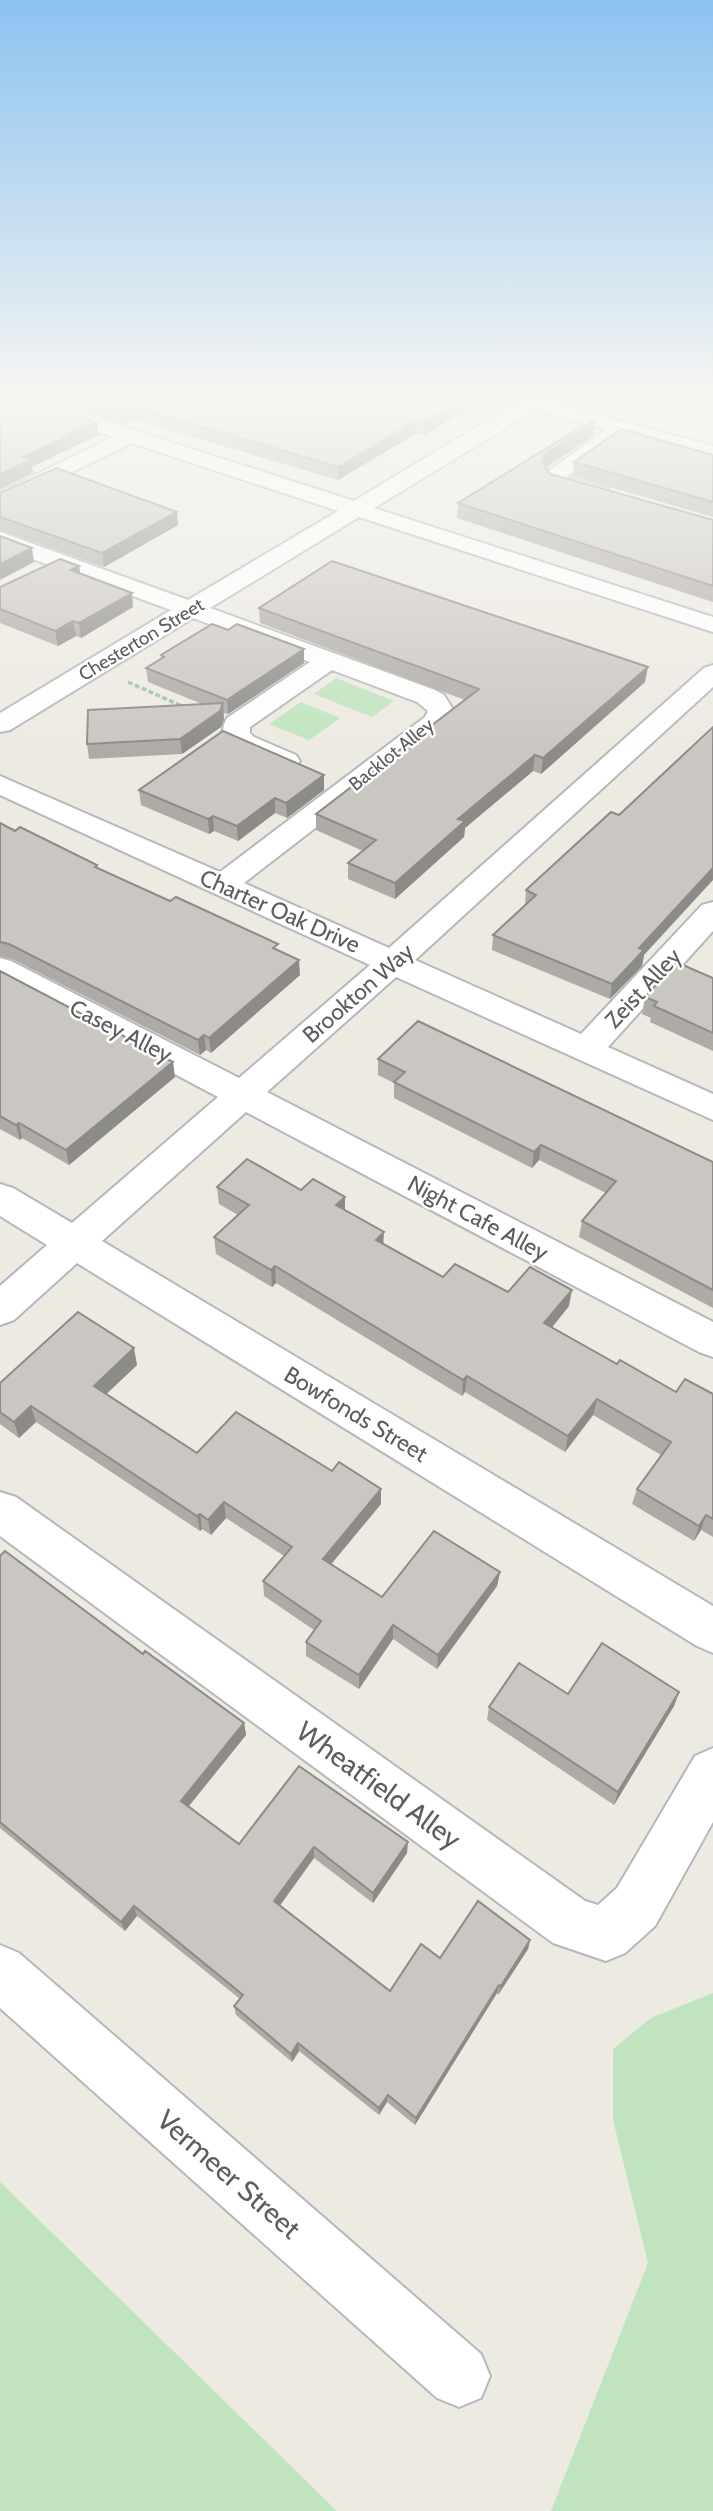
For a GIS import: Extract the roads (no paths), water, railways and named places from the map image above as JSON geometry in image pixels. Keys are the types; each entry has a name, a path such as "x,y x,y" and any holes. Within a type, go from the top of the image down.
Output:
{"street":[{"name":"Chesterton Street","path":"0,724 340,519"},
{"path":"388,519 713,625"},
{"name":"Backlot Alley","path":"0,539 435,701 441,711 436,722 330,779 222,885"},
{"path":"37,574 61,561"},
{"path":"330,660 237,724 236,730 236,735 244,743 330,779"},
{"name":"Brookton Way","path":"0,1309 393,962 713,673"},
{"name":"Charter Oak Drive","path":"0,784 713,1108"},
{"name":"Zeist Alley","path":"587,1049 709,923"},
{"name":"Casey Alley","path":"0,968 243,1094"},
{"name":"Night Cafe Alley","path":"243,1094 713,1341"},
{"name":"Bowfonds Street","path":"0,1198 713,1631"},
{"name":"Wheatfield Alley","path":"0,1511 572,1924 606,1934 636,1908 713,1773"},
{"name":"Vermeer Street","path":"0,1972 458,2376"}]}
